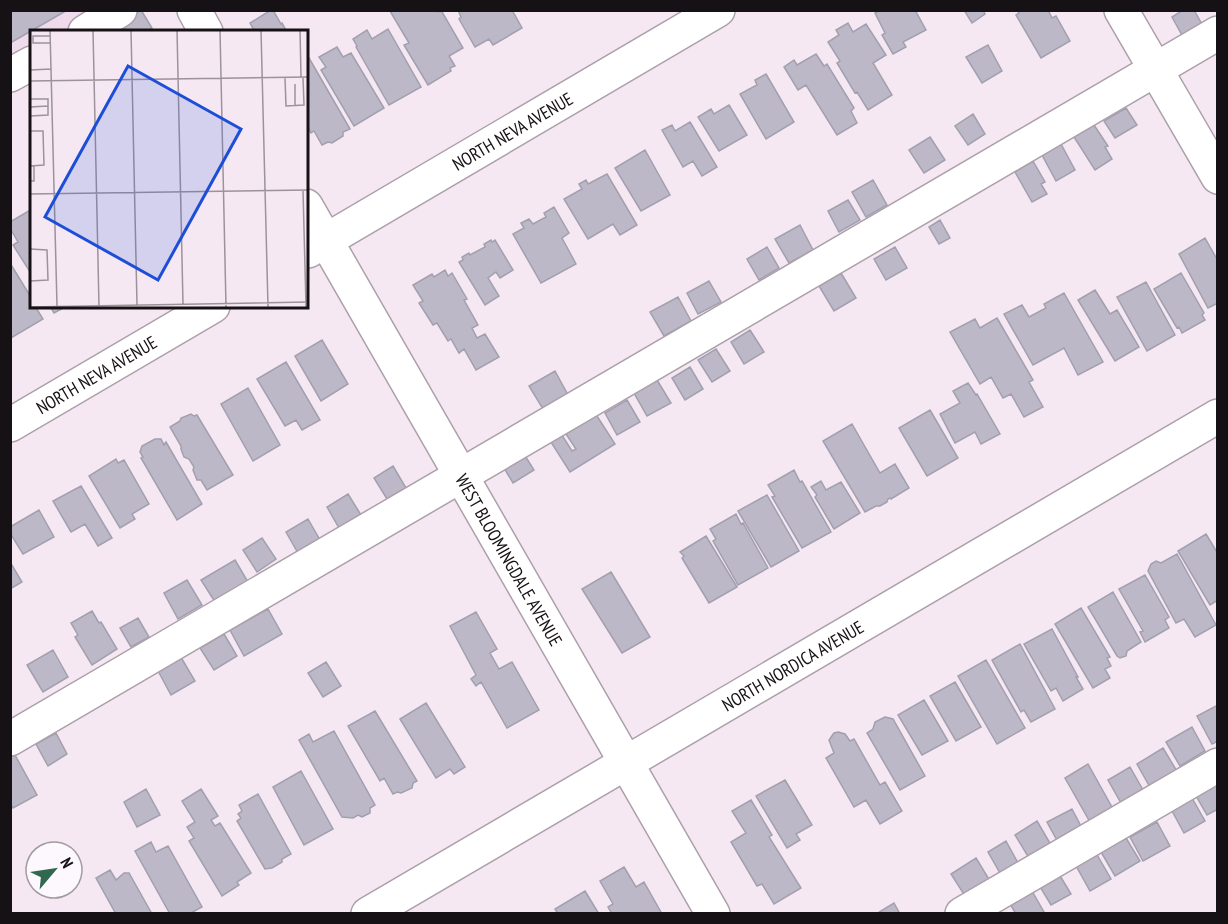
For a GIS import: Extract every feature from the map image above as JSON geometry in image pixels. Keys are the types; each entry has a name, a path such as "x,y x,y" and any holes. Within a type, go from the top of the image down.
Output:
{"street":[{"path":"88,30 120,10"},
{"path":"194,10 205,30"},
{"name":"NORTH NEVA AVENUE","path":"316,246 718,10"},
{"path":"1121,10 1218,177"},
{"path":"10,739 1218,33"},
{"path":"10,75 30,64"},
{"name":"WEST BLOOMINGDALE AVENUE","path":"308,214 316,246 461,475 713,914"},
{"name":"NORTH NEVA AVENUE","path":"10,425 210,308"},
{"name":"NORTH NORDICA AVENUE","path":"368,914 1218,416"},
{"path":"962,914 1218,765"}],"shaded area":[{"path":"10,11 105,11 71,30 30,30 30,55 11,67"}],"building":[{"path":"10,10 64,10 12,42 10,39"},
{"path":"141,10 152,28 148,30 110,30 109,28"},
{"path":"273,10 286,30 254,30 250,23"},
{"path":"391,10 437,10 438,12 441,10 463,48 449,56 455,66 450,68 451,71 428,85 404,45 409,43"},
{"path":"458,10 512,10 522,28 493,45 489,39 475,47 459,19 461,17"},
{"path":"880,10 915,10 926,30 903,42 906,47 893,54 882,35 885,33 875,13"},
{"path":"964,10 983,10 985,14 972,23"},
{"path":"1017,10 1048,10 1052,18 1056,16 1070,41 1041,58 1016,15 1019,13"},
{"path":"1183,10 1194,10 1203,26 1183,37 1172,17"},
{"path":"848,23 853,32 866,24 886,55 873,63 892,95 868,110 837,63 840,61 828,42 839,35 836,30"},
{"path":"388,29 421,87 389,105 353,39 367,30 372,39"},
{"path":"988,45 1002,71 982,83 966,57"},
{"path":"337,47 343,57 351,53 384,108 354,126 321,70 326,67 319,57"},
{"path":"816,54 824,66 827,64 854,108 851,111 857,123 837,135 806,85 798,90 784,67 794,60 797,65"},
{"path":"308,59 350,129 343,132 343,136 332,143 322,145 314,131 311,133 308,128"},
{"path":"766,74 794,122 766,139 740,94 757,85 755,80"},
{"path":"729,105 747,135 719,151 698,117 711,109 714,114"},
{"path":"1126,108 1137,125 1115,138 1104,121"},
{"path":"973,114 985,134 968,145 955,126"},
{"path":"690,122 717,167 702,176 693,161 683,167 662,130 672,125 675,131"},
{"path":"1094,125 1108,146 1105,147 1112,159 1095,170 1074,137"},
{"path":"930,137 945,160 924,173 909,150"},
{"path":"1061,144 1075,170 1056,181 1042,155"},
{"path":"645,150 670,195 641,211 615,168"},
{"path":"1033,161 1045,182 1041,184 1047,194 1032,202 1015,172"},
{"path":"607,174 637,225 620,235 613,224 588,239 564,199 582,189 579,184 586,180 588,184"},
{"path":"873,180 887,205 866,217 852,192"},
{"path":"848,200 860,220 839,232 828,211"},
{"path":"554,207 569,233 562,238 576,264 541,283 513,234 524,228 521,223 529,219 533,224 546,217 544,213"},
{"path":"30,210 30,272 13,245 18,242 10,228 10,222"},
{"path":"940,220 950,238 939,244 929,227"},
{"path":"800,225 813,250 789,263 775,239"},
{"path":"1205,238 1218,261 1218,303 1208,308 1179,254"},
{"path":"491,240 492,242 495,240 513,270 500,278 496,272 488,278 499,296 485,305 459,262 463,260 462,257 485,247 484,244"},
{"path":"767,247 779,268 759,280 747,259"},
{"path":"895,247 907,268 886,280 874,259"},
{"path":"10,263 30,296 30,308 36,308 43,319 11,338"},
{"path":"445,270 448,276 452,273 467,299 464,300 478,325 472,328 477,338 485,334 499,357 476,370 464,349 459,353 451,339 448,341 437,323 433,325 419,303 423,301 413,285 432,274 434,277"},
{"path":"841,273 856,298 834,311 819,286"},
{"path":"1181,273 1204,313 1202,315 1205,320 1182,333 1154,289"},
{"path":"709,281 721,302 698,314 687,293"},
{"path":"1146,282 1175,335 1147,351 1117,297"},
{"path":"1095,290 1110,314 1117,310 1139,347 1115,361 1078,300"},
{"path":"1064,293 1103,362 1078,375 1064,348 1033,365 1004,314 1022,305 1029,317 1046,308 1044,304"},
{"path":"678,297 691,321 664,336 650,312"},
{"path":"51,308 63,308 54,313"},
{"path":"997,318 1033,380 1029,382 1043,407 1024,417 1011,394 1003,398 991,377 980,384 950,332 975,319 980,328"},
{"path":"750,330 764,352 744,364 731,342"},
{"path":"322,340 348,384 321,401 295,356"},
{"path":"716,349 730,371 712,382 698,360"},
{"path":"286,362 320,420 302,430 296,420 285,426 257,379"},
{"path":"690,367 703,389 685,400 672,378"},
{"path":"555,371 568,395 543,409 529,386"},
{"path":"657,380 671,403 647,416 634,393"},
{"path":"968,383 1000,434 981,444 975,432 955,443 940,414 960,403 953,391"},
{"path":"248,388 280,445 253,461 221,404"},
{"path":"627,400 640,422 617,435 605,413"},
{"path":"930,410 958,458 927,476 899,428"},
{"path":"595,413 615,444 570,472 549,439 560,432 572,451 576,449 564,431"},
{"path":"191,414 197,415 233,475 207,490 201,480 197,480 194,467 189,459 184,457 181,446 170,427 181,418"},
{"path":"852,424 880,473 895,464 909,488 880,506 865,512 823,441"},
{"path":"155,439 161,439 164,445 166,442 202,504 177,520 141,458 143,457 140,452 142,446"},
{"path":"522,451 534,470 513,483 501,463"},
{"path":"116,459 118,463 124,460 149,504 132,514 135,519 120,528 89,476"},
{"path":"393,466 406,488 387,499 374,478"},
{"path":"794,470 831,532 802,548 772,497 775,496 768,485"},
{"path":"821,481 826,490 841,482 860,513 834,529 811,487"},
{"path":"81,486 112,538 98,546 85,524 71,532 53,501"},
{"path":"348,494 361,515 339,528 327,507"},
{"path":"767,495 799,551 771,567 738,511"},
{"path":"39,510 54,537 23,554 10,533 10,527"},
{"path":"736,514 768,568 738,585 713,541 716,539 710,529"},
{"path":"308,519 320,540 298,553 286,532"},
{"path":"1206,534 1218,554 1218,600 1210,605 1178,551"},
{"path":"706,536 737,587 709,603 680,552"},
{"path":"262,538 276,559 257,572 243,550"},
{"path":"1177,554 1216,625 1195,637 1184,619 1176,623 1148,571 1151,564 1156,561 1161,563"},
{"path":"235,560 248,582 215,602 201,580"},
{"path":"10,562 22,582 10,589"},
{"path":"611,572 650,637 622,653 582,589"},
{"path":"1145,575 1169,617 1165,620 1169,628 1145,642 1140,632 1143,631 1119,589"},
{"path":"187,580 202,605 178,619 164,593"},
{"path":"1113,592 1141,642 1127,651 1126,656 1120,658 1088,607"},
{"path":"1081,608 1110,657 1107,658 1111,666 1105,669 1110,678 1093,688 1055,624"},
{"path":"268,609 282,634 244,656 230,630"},
{"path":"92,611 117,649 92,665 75,637 78,635 71,623"},
{"path":"476,612 497,649 490,653 499,669 512,662 539,710 507,728 481,682 476,686 471,679 476,675 450,626"},
{"path":"138,618 149,637 131,647 120,628"},
{"path":"1052,629 1083,689 1063,701 1056,688 1051,691 1024,644"},
{"path":"224,634 237,656 214,670 200,648"},
{"path":"1020,644 1055,709 1031,722 1024,710 1021,712 992,660"},
{"path":"53,650 68,677 43,692 27,665"},
{"path":"179,654 195,681 171,695 157,669"},
{"path":"986,660 1025,728 997,744 958,676"},
{"path":"326,662 341,686 323,697 308,673"},
{"path":"955,682 981,727 956,741 930,696"},
{"path":"924,700 948,741 922,755 898,715"},
{"path":"426,703 465,767 454,774 450,769 436,778 400,719"},
{"path":"1218,705 1218,741 1212,744 1197,716"},
{"path":"375,711 417,781 413,783 412,788 401,793 393,794 384,778 380,781 348,726"},
{"path":"885,717 893,719 925,776 900,790 867,733 873,729 875,722"},
{"path":"1192,727 1205,751 1180,766 1166,742"},
{"path":"334,731 375,805 370,808 370,813 362,817 358,815 353,818 342,817 299,740 309,734 313,742"},
{"path":"56,733 67,754 48,766 36,744"},
{"path":"834,733 845,734 850,741 854,739 880,785 885,782 902,811 880,824 866,800 854,807 826,758 834,753 829,740"},
{"path":"1163,748 1178,773 1151,789 1137,764"},
{"path":"15,755 37,795 13,808 10,803 10,757"},
{"path":"1088,764 1113,809 1090,822 1065,778"},
{"path":"1130,767 1143,790 1121,803 1108,780"},
{"path":"301,771 333,829 304,845 273,787"},
{"path":"785,780 812,825 796,834 800,840 787,848 756,796"},
{"path":"1218,784 1218,809 1207,815 1195,794"},
{"path":"146,789 160,815 137,827 124,802"},
{"path":"201,789 218,816 211,820 215,826 220,823 251,873 237,882 239,885 222,896 189,841 194,838 187,827 195,822 182,801"},
{"path":"258,794 291,854 272,868 265,869 237,821 241,818 238,814 242,811 239,805"},
{"path":"1192,798 1205,821 1184,833 1171,809"},
{"path":"751,800 772,835 769,837 801,888 774,904 762,884 757,886 731,842 746,833 732,811"},
{"path":"1072,809 1083,830 1059,844 1047,822"},
{"path":"1037,821 1051,845 1029,858 1015,835"},
{"path":"1157,822 1170,846 1143,861 1130,837"},
{"path":"1126,838 1140,861 1115,876 1101,852"},
{"path":"1006,841 1018,863 1000,873 988,852"},
{"path":"151,842 156,852 168,846 202,907 189,914 170,914 135,851"},
{"path":"1096,853 1111,879 1090,891 1075,864"},
{"path":"976,858 990,881 965,896 951,874"},
{"path":"624,867 636,887 644,882 662,914 612,914 608,907 613,904 600,881"},
{"path":"110,870 116,880 124,873 129,873 152,914 116,914 96,878"},
{"path":"1059,874 1071,894 1051,905 1039,885"},
{"path":"585,891 599,914 558,914 555,909"},
{"path":"1032,891 1044,912 1016,914 1010,904"},
{"path":"894,903 900,914 876,914"}]}
